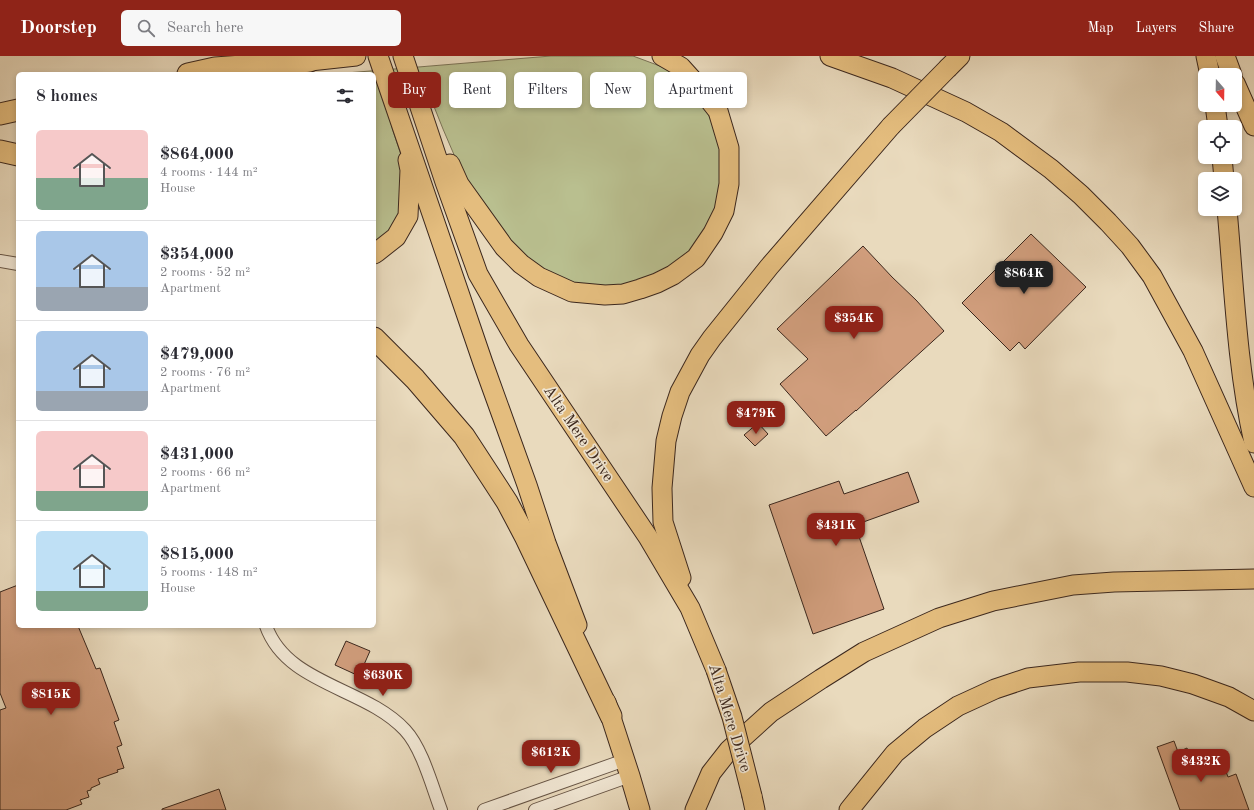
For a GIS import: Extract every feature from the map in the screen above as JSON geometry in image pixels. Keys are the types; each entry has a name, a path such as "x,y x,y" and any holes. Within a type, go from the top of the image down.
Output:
{"highway":[{"path":"197,72 215,68 310,61"},
{"path":"0,114 16,110"},
{"path":"0,151 16,155"},
{"path":"376,340 415,379 464,436 507,502 525,536 611,716"}],"main road":[{"path":"271,72 310,61 356,56"},
{"path":"378,56 546,543 611,716 640,810"},
{"name":"Alta Mere Drive","path":"402,56 478,274 505,323 648,537 690,608 716,670 732,717 753,803"},
{"path":"427,129 443,150 458,184 504,247 527,268 539,277 572,292 605,295 623,294 640,290 673,275 696,258 713,234 724,211 729,184 728,148 718,111 681,67 662,56"},
{"path":"830,56 892,78 966,112 1001,132 1051,169 1092,206 1130,246 1152,276 1192,350 1254,487"},
{"path":"1206,56 1209,68"},
{"path":"1225,56 1229,68"},
{"path":"690,608 663,522 662,488 666,441 680,392 700,354 769,267 891,126 954,62"},
{"path":"1242,99 1254,126"},
{"path":"376,253 396,237 408,216 410,170 401,122"},
{"path":"1228,216 1241,370 1248,418 1254,443"},
{"path":"695,810 711,773 728,750 771,712 864,652 939,618 993,601 1074,586 1114,582 1254,579"},
{"path":"849,810 895,753 925,728 958,706 989,692 1028,678 1079,672 1127,672 1161,676 1193,684 1229,697 1254,711"}],"street":[{"path":"0,261 16,264"},
{"path":"267,628 271,638 284,654 297,666 317,678 375,706 393,718 403,728 412,738 418,750 441,810"},
{"path":"484,810 628,768"},
{"path":"536,810 628,768"}],"green space":[{"path":"551,56 633,56 668,69 671,72 654,72 654,108 705,108 713,124 724,158 718,211 691,253 669,269 618,288 577,287 538,269 504,234 461,171 435,108 441,108 441,72 388,72 388,89 382,90 404,164 399,220 376,245 376,72 358,72"}],"building":[{"path":"1031,234 1086,287 1025,349 1019,342 1010,351 962,303"},
{"path":"863,246 944,331 856,411 826,436 780,384 808,359 777,329"},
{"path":"758,423 768,434 755,446 744,435"},
{"path":"908,472 919,502 855,525 884,609 813,634 769,505 839,481 844,494"},
{"path":"16,586 16,628 79,628 96,669 100,668 119,720 114,722 122,745 117,747 124,768 117,770 118,772 98,779 100,784 87,791 89,797 80,800 82,804 66,810 0,810 0,710 6,708 0,693 0,592"},
{"path":"346,641 370,651 359,676 335,665"},
{"path":"1174,741 1178,752 1187,748 1195,771 1222,761 1228,777 1236,774 1249,810 1180,810 1157,747"},
{"path":"219,789 226,810 162,810 162,809"}]}
